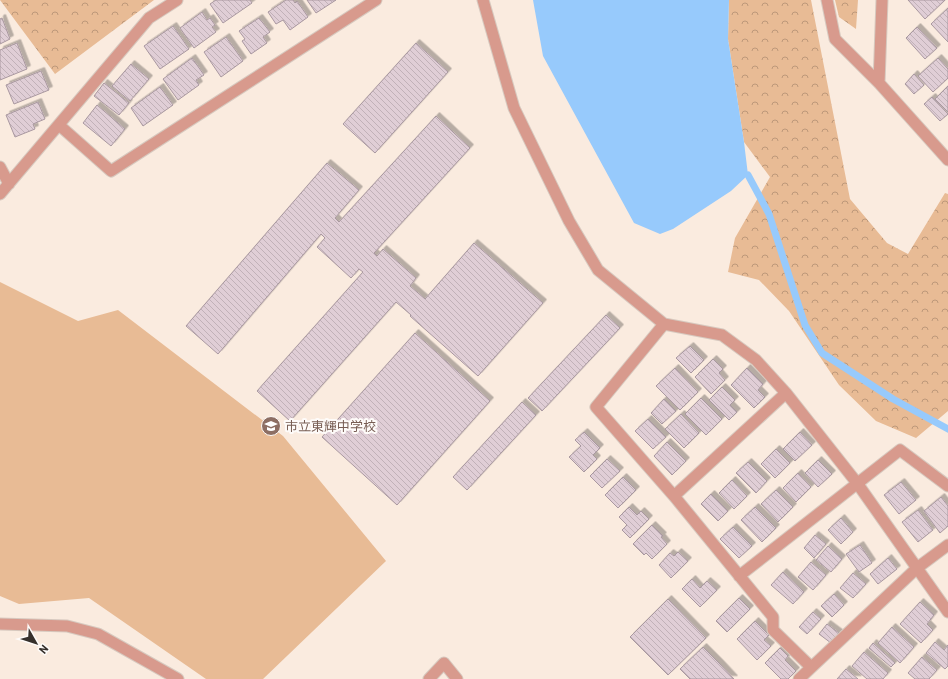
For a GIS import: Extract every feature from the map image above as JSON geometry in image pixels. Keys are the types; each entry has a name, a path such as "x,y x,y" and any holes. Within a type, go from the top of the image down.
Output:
{"street":[{"path":"0,194 149,18 177,0"},
{"path":"59,125 111,171 376,0"},
{"path":"483,0 514,108 568,221 598,270 664,324 722,335 756,360 786,393 857,483 948,612"},
{"path":"827,0 835,40 879,83 948,160"},
{"path":"879,83 882,0"},
{"path":"0,167 9,184"},
{"path":"664,324 596,407 674,496 773,617 773,630 811,667"},
{"path":"674,496 786,393"},
{"path":"739,576 900,450 948,486"},
{"path":"799,679 917,568 948,544"},
{"path":"0,624 67,626 98,634 178,679"},
{"path":"429,679 444,663 457,679"}],"green space":[{"path":"0,0 154,0 55,74"},
{"path":"729,0 811,0 850,199 887,243 908,254 945,193 948,194 948,411 916,438 876,421 839,385 789,311 759,280 728,272 735,238 770,177 744,142 728,39"},
{"path":"835,0 858,0 856,29 839,17"},
{"path":"0,282 78,321 118,310 283,436 386,561 263,679 206,679 89,598 19,604 0,596"}],"water":[{"path":"533,0 729,0 728,39 748,175 731,191 673,229 660,234 634,223 543,56"}],"building":[{"path":"216,0 250,0 252,3 223,23 210,4"},
{"path":"286,0 293,0 295,3 297,1 308,17 290,30 283,20 276,24 268,12"},
{"path":"307,0 336,0 316,13"},
{"path":"908,0 945,0 925,19"},
{"path":"948,8 948,42 931,24"},
{"path":"202,12 207,20 210,18 215,25 212,27 216,32 194,48 180,28"},
{"path":"2,18 10,39 0,44 0,19"},
{"path":"259,18 270,32 263,37 267,43 251,54 242,41 245,39 239,31"},
{"path":"173,26 189,49 160,69 144,46"},
{"path":"917,27 937,48 925,59 906,38"},
{"path":"226,37 243,61 221,77 204,52"},
{"path":"17,43 27,69 0,80 0,50"},
{"path":"416,43 448,72 375,153 343,124"},
{"path":"192,58 204,75 196,80 199,85 178,100 163,79"},
{"path":"938,58 948,69 948,78 933,92 918,76"},
{"path":"131,64 149,79 130,101 112,86"},
{"path":"41,71 49,90 14,104 6,85"},
{"path":"914,74 924,85 914,94 905,84"},
{"path":"104,83 129,103 119,115 94,96"},
{"path":"948,86 948,112 935,99"},
{"path":"160,87 173,105 143,126 131,108"},
{"path":"932,97 948,114 940,121 924,104"},
{"path":"38,102 45,119 33,124 35,129 15,137 6,115"},
{"path":"97,105 125,129 111,146 83,123"},
{"path":"436,116 470,148 374,253 377,256 383,249 416,278 410,286 425,299 474,243 543,303 478,376 396,302 290,421 257,391 363,272 359,269 351,278 317,247 325,238 321,234 218,354 186,326 327,163 359,190 335,218 339,222"},
{"path":"606,315 620,328 542,411 528,398"},
{"path":"415,333 490,401 397,505 322,437"},
{"path":"690,346 704,360 691,373 676,358"},
{"path":"713,359 723,369 719,373 725,380 711,394 695,377"},
{"path":"675,368 698,392 680,410 656,386"},
{"path":"747,368 763,384 758,390 765,397 754,408 731,385"},
{"path":"722,387 735,400 730,405 737,412 729,420 709,400"},
{"path":"701,398 722,419 706,435 685,414"},
{"path":"664,399 676,411 662,424 651,413"},
{"path":"522,402 536,415 467,490 453,477"},
{"path":"681,414 699,433 684,448 665,429"},
{"path":"648,419 666,437 653,449 635,431"},
{"path":"584,432 600,448 593,455 597,459 584,472 569,457 581,446 575,440"},
{"path":"800,432 812,445 795,461 783,449"},
{"path":"667,442 686,461 672,475 654,456"},
{"path":"776,449 790,463 775,478 761,464"},
{"path":"607,459 620,471 602,488 590,476"},
{"path":"818,460 832,474 818,487 805,473"},
{"path":"748,462 767,481 756,493 736,473"},
{"path":"798,473 811,487 796,502 783,488"},
{"path":"623,477 636,490 618,508 605,495"},
{"path":"732,480 747,496 734,509 719,493"},
{"path":"901,482 916,500 899,514 884,495"},
{"path":"776,490 793,507 778,522 761,504"},
{"path":"711,494 728,511 718,521 701,504"},
{"path":"941,497 948,506 948,526 940,533 924,511"},
{"path":"629,507 637,515 641,511 649,519 630,538 622,530 627,525 619,517"},
{"path":"755,507 776,528 762,542 741,520"},
{"path":"918,510 933,530 918,542 902,522"},
{"path":"841,518 853,532 841,544 828,530"},
{"path":"652,525 663,536 661,537 667,544 652,559 646,553 644,555 633,544"},
{"path":"733,527 752,546 739,558 720,539"},
{"path":"815,535 826,544 814,558 804,548"},
{"path":"860,545 872,563 859,572 846,554"},
{"path":"828,546 842,559 831,572 816,560"},
{"path":"678,552 688,561 671,578 659,565 670,553 674,556"},
{"path":"888,558 897,569 878,584 870,574"},
{"path":"811,562 826,575 813,590 798,577"},
{"path":"783,572 804,592 793,604 771,585"},
{"path":"853,573 866,584 853,598 840,588"},
{"path":"692,579 700,588 707,581 717,590 700,607 682,589"},
{"path":"834,594 844,605 832,617 821,606"},
{"path":"739,598 750,609 727,632 716,621"},
{"path":"668,599 706,638 668,675 630,637"},
{"path":"920,602 934,615 927,624 933,630 921,643 900,624"},
{"path":"813,612 821,619 807,634 799,627"},
{"path":"755,621 769,635 764,640 771,646 757,660 737,639"},
{"path":"827,624 839,633 831,643 819,634"},
{"path":"892,627 914,647 900,663 878,643"},
{"path":"935,642 944,650 948,645 948,666 945,669 926,653"},
{"path":"873,643 895,663 891,667 869,648"},
{"path":"703,647 734,679 690,679 680,669"},
{"path":"780,648 788,656 785,660 796,671 788,679 781,679 765,663"},
{"path":"864,652 888,673 883,679 867,679 852,666"},
{"path":"922,657 937,670 929,679 915,679 908,673"},
{"path":"846,669 858,679 837,679"}],"waterway":[{"path":"748,175 769,214 805,325 822,353 893,399 948,429"}],"place":[{"name":"市立東輝中学校","path":"271,426"}]}
